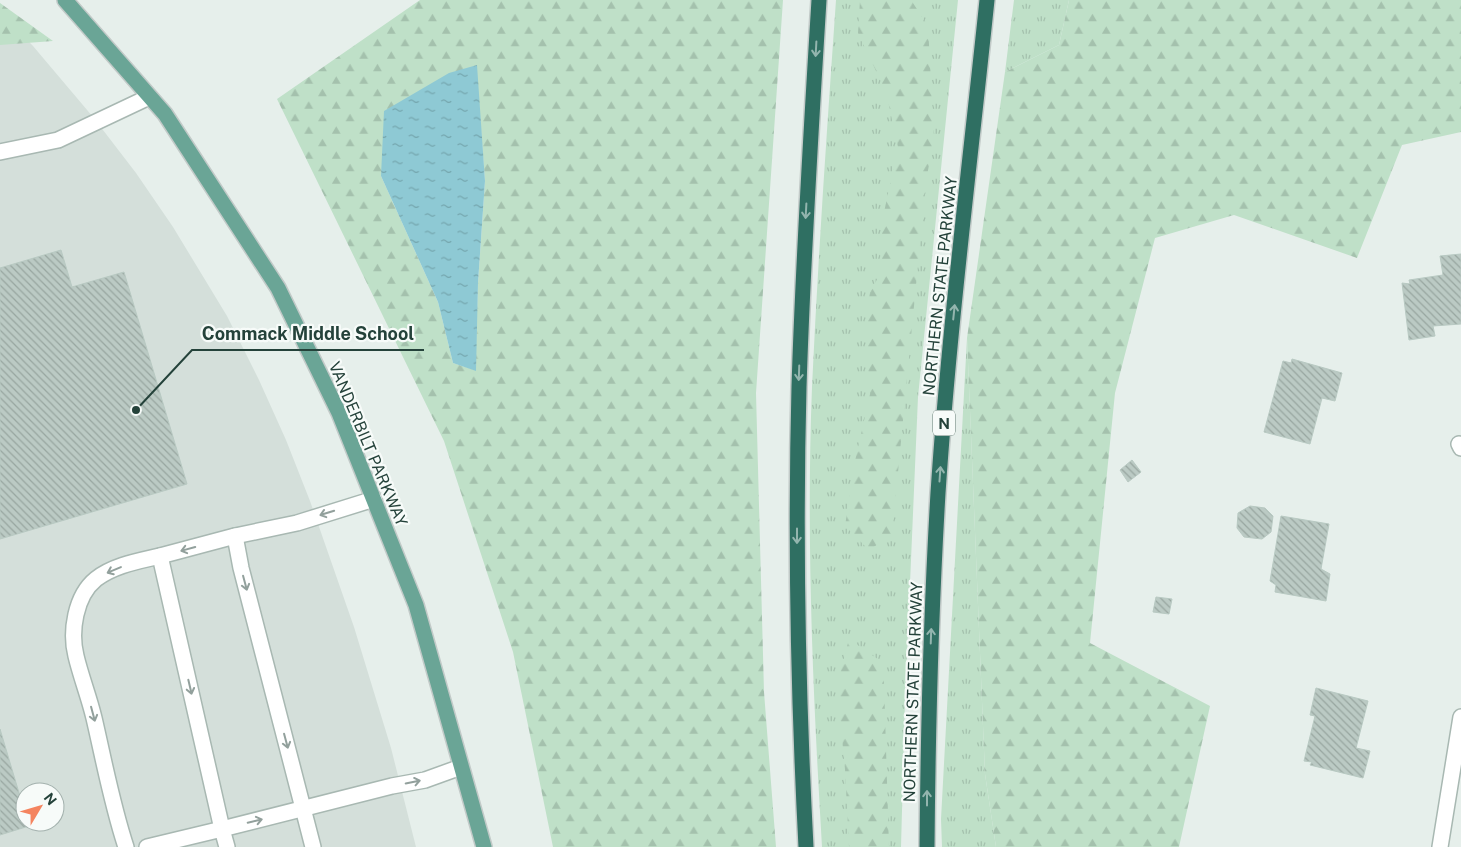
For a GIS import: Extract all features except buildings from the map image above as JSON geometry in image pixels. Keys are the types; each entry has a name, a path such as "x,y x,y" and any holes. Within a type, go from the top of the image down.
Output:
{"highway":[{"path":"806,847 799,693 798,463 803,264 818,0"},
{"name":"NORTHERN STATE PARKWAY","path":"927,847 929,676 938,492 953,315 987,0"}],"main road":[{"name":"VANDERBILT PARKWAY","path":"65,0 165,114 278,288 339,413 416,605 484,847"}],"street":[{"path":"0,152 58,140 150,97"},
{"path":"126,847 115,815 94,716 76,655 73,631 84,594 96,580 109,572 132,563 235,536 297,523 374,499"},
{"path":"235,536 241,568 313,847"},
{"path":"160,556 227,847"},
{"path":"1440,847 1461,717"},
{"path":"147,847 425,780 462,767"}],"shaded area":[{"path":"0,12 33,46 93,117 136,173 173,227 227,316 259,380 286,440 310,501 354,627 391,748 416,847 0,847"}],"green space":[{"path":"420,0 783,0 756,393 764,692 776,847 553,847 513,652 444,441 277,99","holes":["476,66 485,181 478,283 475,370 453,363 438,302 381,176"]},
{"path":"836,0 958,0 918,397 905,700 901,847 822,847 811,617 810,444 817,290"},
{"path":"860,0 911,0 928,26 934,138 926,181 892,535 869,550 845,526 855,461 870,394 865,325 870,292 883,269 880,254 883,217 898,147 886,92 858,33"},
{"path":"1014,0 1069,0 1059,45 1005,72"},
{"path":"1069,0 1461,0 1461,132 1402,145 1357,258 1234,215 1155,238 1115,393 1090,643 1210,706 1179,847 996,847 985,774 967,338 1005,72 1059,45"},
{"path":"0,3 53,41 0,45"},
{"path":"967,338 985,774 996,847 942,847 941,819"},
{"path":"849,639 879,660 884,683 889,847 849,847 845,769 837,685"}],"water":[{"path":"477,65 485,181 478,283 476,371 453,363 438,302 381,176 384,111 449,73"}],"place":[{"name":"Commack Middle School","path":"136,410"}]}
